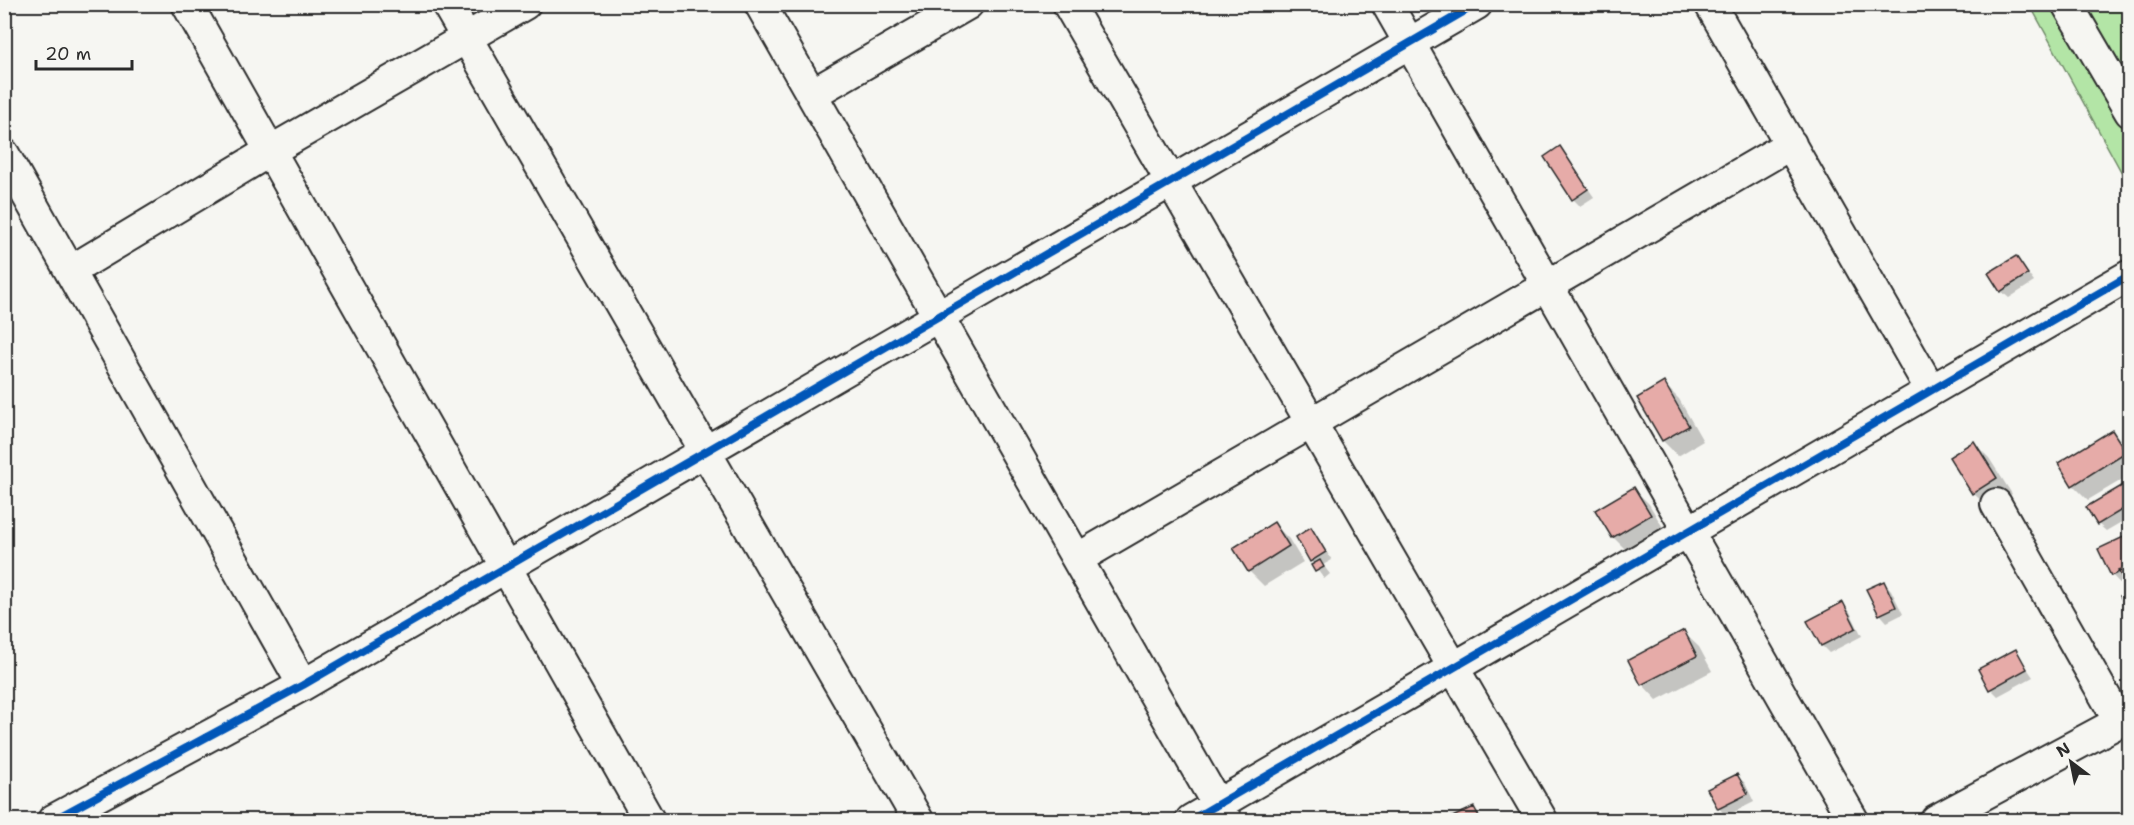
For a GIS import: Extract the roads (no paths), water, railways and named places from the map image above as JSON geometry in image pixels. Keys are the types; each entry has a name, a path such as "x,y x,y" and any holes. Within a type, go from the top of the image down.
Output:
{"street":[{"path":"188,4 650,820"},
{"path":"447,4 465,39 918,820"},
{"path":"72,270 270,151 525,4"},
{"path":"760,4 1222,813"},
{"path":"812,94 968,4"},
{"path":"1068,4 1542,820"},
{"path":"1387,4 1853,820"},
{"path":"53,820 303,685 1477,4"},
{"path":"1710,4 1931,390"},
{"path":"2067,4 2130,112"},
{"path":"1077,559 1791,144"},
{"path":"4,154 72,270 303,685"},
{"path":"1191,820 1222,813 1454,668 2130,275"},
{"path":"1936,820 2124,719 1996,504"}]}
